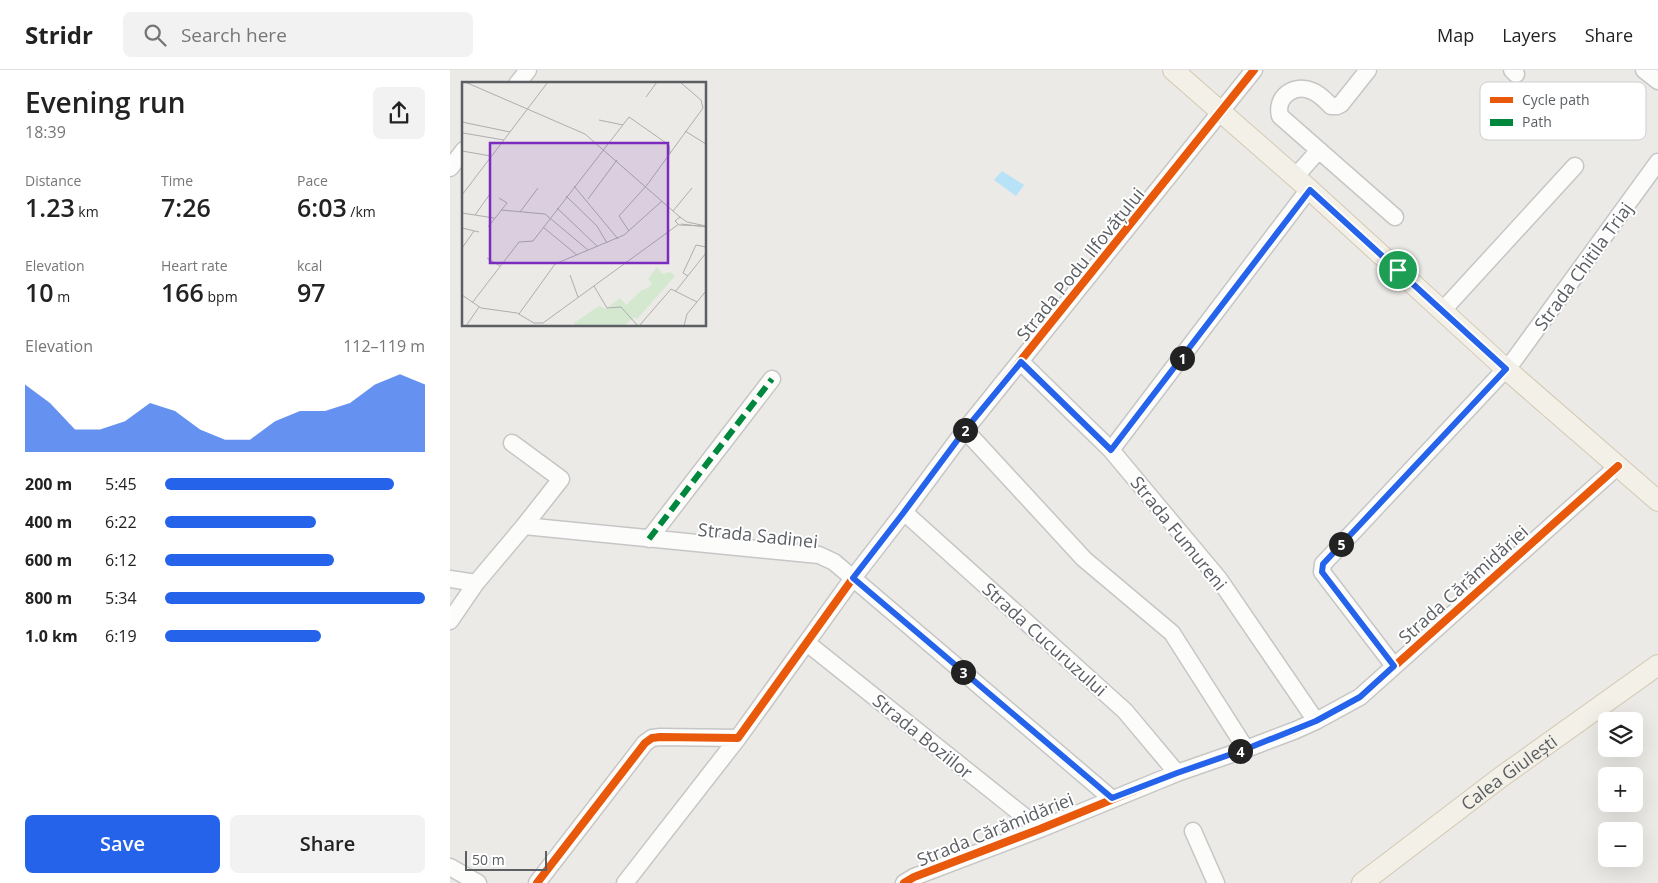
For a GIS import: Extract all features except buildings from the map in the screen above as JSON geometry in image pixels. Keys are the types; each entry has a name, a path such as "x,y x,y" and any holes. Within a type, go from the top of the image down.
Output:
{"main road":[{"path":"1173,70 1302,183 1506,369 1658,501"},
{"name":"Calea Giulești","path":"1362,883 1502,777 1658,666"}],"street":[{"path":"519,82 528,70"},
{"name":"Strada Podu Ilfovățului","path":"624,883 738,738 853,578 965,430 1254,70"},
{"path":"1368,70 1341,104 1337,106 1331,106 1320,95 1311,90 1293,89 1282,98 1279,106 1280,116 1395,217"},
{"path":"1644,70 1658,81"},
{"path":"1111,450 1302,183 1319,150"},
{"name":"Strada Chitila Triaj","path":"1394,666 1322,572 1323,564 1506,369 1658,162"},
{"path":"1443,310 1575,166"},
{"name":"Strada Fumureni","path":"1021,362 1111,450 1219,578 1316,721"},
{"path":"649,539 772,379"},
{"path":"965,430 1084,559 1172,633 1246,749"},
{"path":"450,620 476,583 561,479 512,443"},
{"name":"Strada Cărămidăriei","path":"904,883 914,877 1040,829 1112,798 1316,721 1360,697 1618,466"},
{"name":"Strada Cucuruzului","path":"904,512 1126,711 1177,773"},
{"name":"Strada Sadinei","path":"524,526 819,555 834,562 1112,798"},
{"path":"450,578 476,583"},
{"name":"Strada Boziilor","path":"807,643 1040,829"},
{"path":"537,883 645,743 652,738 660,737 738,738"},
{"path":"1193,831 1216,883"},
{"path":"450,867 478,883"}],"water":[{"path":"1002,171 1024,185 1016,196 994,180"}],"marked path":[{"path":"649,539 772,379"}],"cycle path":[{"path":"537,883 645,743 652,738 660,737 738,738 853,578 965,430 1254,70"},
{"path":"904,883 914,877 1040,829 1177,773 1296,730 1360,697 1618,466"}],"route":[{"path":"1310,190 1398,270 1506,369 1321,568 1322,572 1394,666 1360,697 1296,730 1112,798 853,578 965,430 1021,362 1111,450 1310,190"}]}
